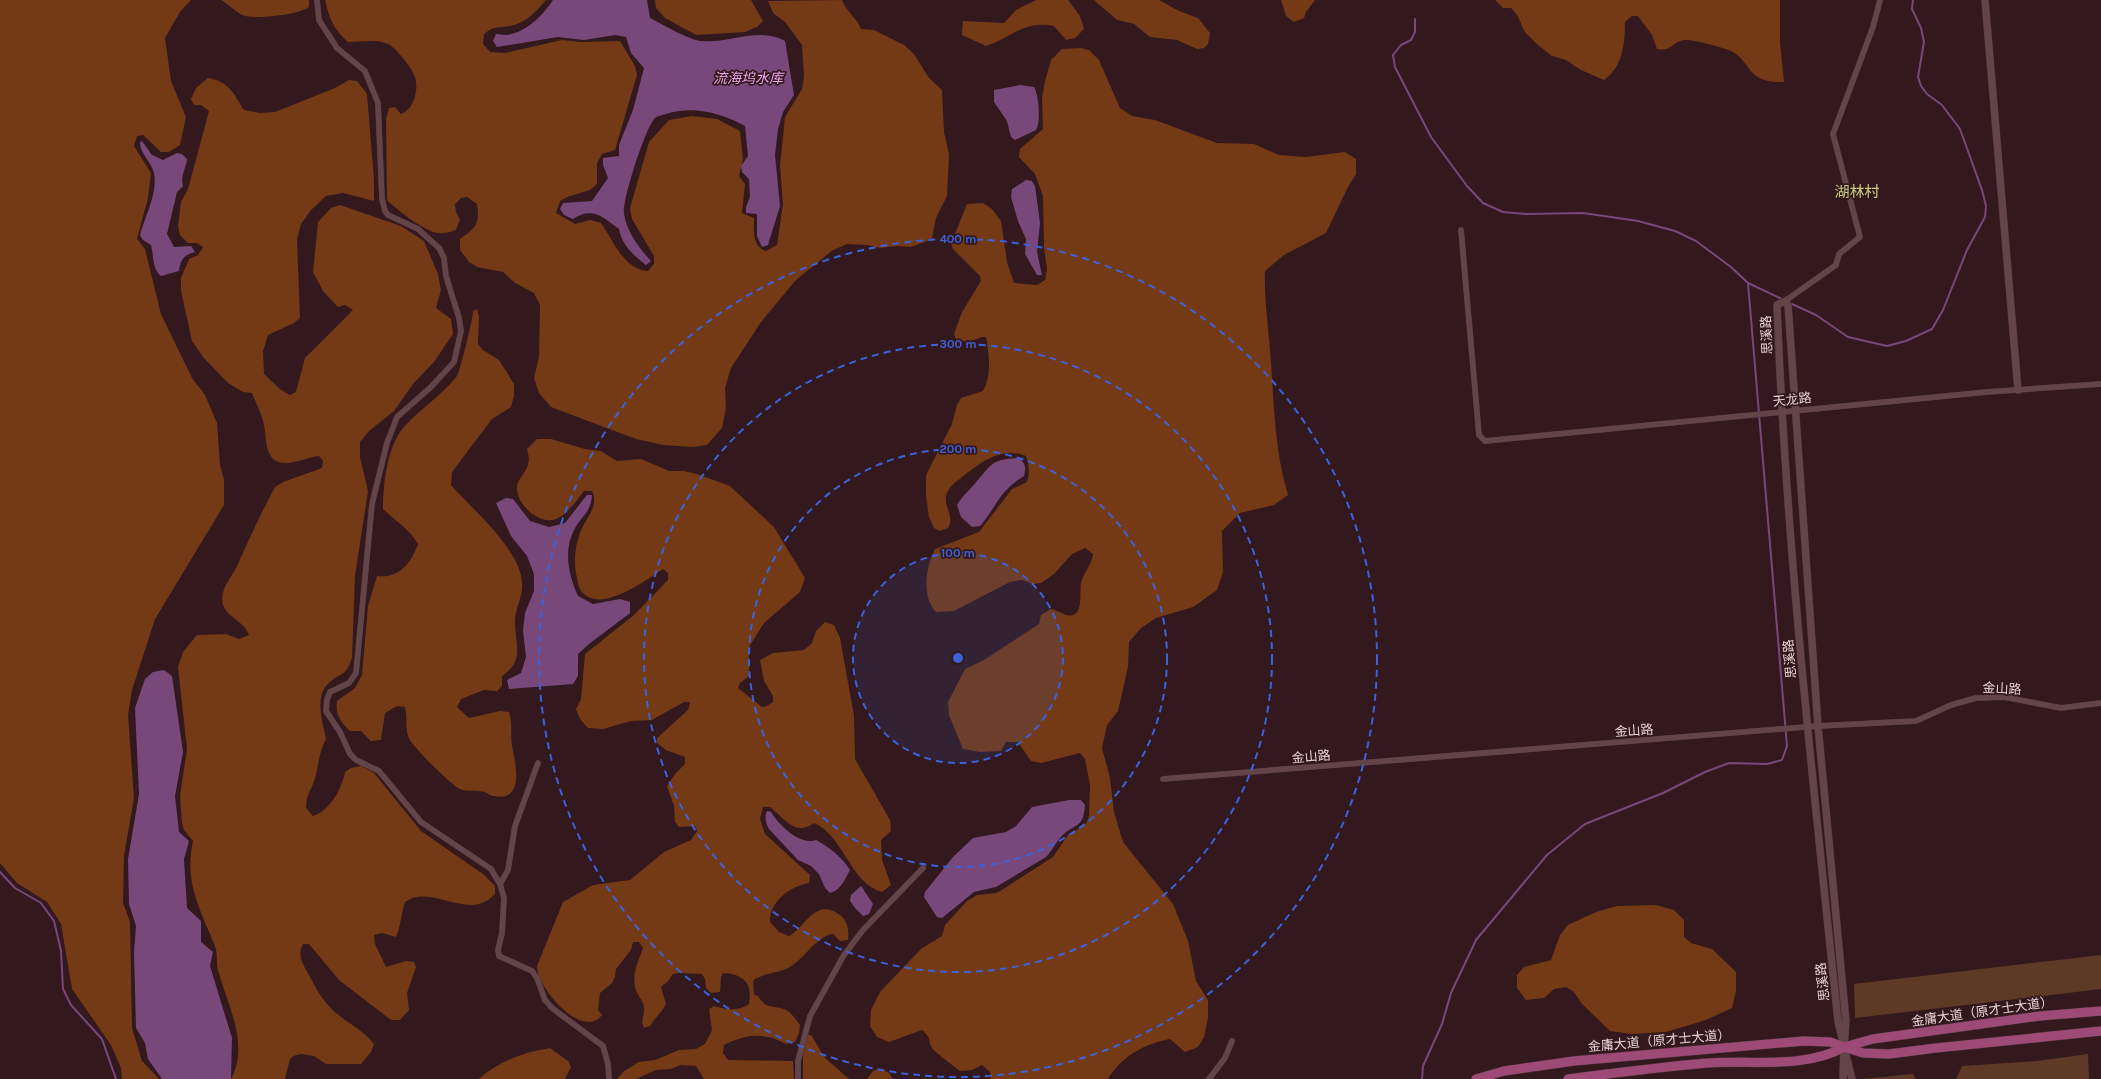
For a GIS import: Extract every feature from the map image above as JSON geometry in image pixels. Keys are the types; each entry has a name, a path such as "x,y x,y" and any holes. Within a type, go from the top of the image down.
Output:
{"main road":[{"name":"金庸大道（原才士大道）","path":"1568,1079 1708,1063 1811,1059 1831,1055 1844,1047 1873,1038 2040,1016 2101,1010"},
{"name":"金庸大道（原才士大道）","path":"1476,1079 1504,1072 1598,1059 1804,1041 1830,1042 1863,1054 1889,1054 2101,1031"}],"street":[{"path":"317,0 319,20 337,48 365,71 378,102 382,199 385,211 393,218 418,229 439,248 444,258 446,276 461,325 454,362 431,387 396,417 386,443 372,504 356,673 349,683 330,692 327,700 326,711 340,732 350,754 356,760 379,771 421,822 491,869 500,884 504,898 502,933 498,950 499,956 532,971 537,978 545,1000 552,1008 604,1046 608,1064 609,1079"},
{"path":"1785,302 1836,265 1839,254 1860,237 1833,134 1873,27 1880,0"},
{"path":"1985,0 2018,390"},
{"name":"天龙路","path":"1461,230 1479,434 1485,440 1781,411 2101,384"},
{"name":"思溪路","path":"1843,1079 1844,1047 1846,1020 1818,726 1788,305 1785,302 1777,305 1781,411 1807,728 1838,1021 1844,1047 1852,1079"},
{"name":"金山路","path":"1163,779 1818,726 1916,722 1951,705 1976,698 2004,697 2061,708 2101,703"},
{"path":"500,884 508,870 515,826 538,763"},
{"path":"798,1079 798,1061 810,1016 844,955 863,930 924,868"},
{"path":"1209,1079 1225,1058 1232,1041"}],"shaded area":[{"path":"0,0 191,0 180,12 165,38 171,81 186,117 180,145 169,152 161,152 143,135 137,136 134,146 151,173 148,198 137,239 145,249 161,314 192,378 205,395 217,423 220,465 224,480 224,505 155,619 132,690 128,715 134,798 124,856 123,903 130,922 132,1028 142,1061 159,1079 122,1079 121,1068 111,1045 72,989 61,924 47,902 17,883 0,863"},
{"path":"221,0 309,0 309,7 304,10 276,16 256,17 242,15"},
{"path":"325,0 546,0 536,12 523,21 514,25 495,28 488,31 484,34 483,44 490,52 505,53 562,40 581,42 620,41 635,66 637,75 615,150 602,154 597,163 597,184 590,190 567,197 560,201 556,213 575,224 590,220 601,223 626,260 640,269 648,271 654,264 654,256 632,219 630,208 649,142 669,120 692,116 717,119 740,131 743,159 739,176 745,184 742,213 754,218 755,238 761,249 766,251 777,245 783,204 780,166 785,117 802,89 804,76 802,45 785,22 773,13 768,1 842,0 861,29 874,30 904,45 914,54 929,78 942,90 944,132 949,154 947,196 936,218 932,239 911,247 897,246 880,248 868,245 847,244 833,250 796,280 761,322 731,368 725,388 726,408 722,428 707,445 694,447 663,445 636,439 551,407 539,393 534,378 539,357 540,305 534,293 515,283 503,272 477,267 469,262 460,250 460,239 470,232 476,225 478,216 477,204 467,197 461,198 455,204 456,212 460,220 456,230 447,233 440,233 418,224 387,200 386,119 389,108 395,107 401,114 405,112 412,104 416,93 414,73 395,49 388,44 373,41 348,42 339,33 333,23"},
{"path":"655,0 751,0 763,21 757,27 745,32 696,35 665,18 656,8"},
{"path":"1036,0 1068,0 1080,16 1084,29 1075,38 1066,40 1054,26 1035,25 1019,30 986,46 962,35 963,21 1004,23 1016,10"},
{"path":"1094,0 1159,0 1179,11 1198,18 1210,33 1208,44 1204,48 1197,49 1177,40 1150,37 1134,24 1117,20"},
{"path":"1281,0 1315,0 1306,12 1304,18 1294,22 1286,16"},
{"path":"1495,0 1780,0 1780,42 1784,82 1771,82 1761,79 1750,70 1735,53 1711,45 1684,40 1666,49 1657,49 1652,35 1638,16 1632,16 1625,22 1622,54 1615,68 1604,80 1581,70 1566,60 1552,56 1524,31 1518,16 1511,8 1503,8"},
{"path":"1081,48 1089,50 1099,60 1120,108 1132,116 1155,120 1217,143 1254,144 1279,155 1306,157 1345,152 1356,159 1356,174 1347,189 1326,233 1284,255 1265,271 1266,305 1276,429 1280,462 1288,495 1274,505 1240,513 1222,531 1223,572 1217,590 1193,607 1156,618 1141,628 1129,642 1128,667 1118,711 1107,725 1102,748 1110,778 1114,812 1123,842 1173,904 1188,941 1196,981 1208,1000 1208,1018 1204,1037 1198,1047 1185,1052 1170,1039 1151,1044 1134,1052 1120,1064 1108,1079 991,1079 990,1072 982,1065 972,1070 960,1071 933,1049 928,1036 922,1030 889,1042 877,1037 870,1026 871,1010 880,992 921,949 942,936 945,925 967,901 977,895 997,893 1053,857 1068,835 1086,824 1089,816 1090,785 1085,759 1080,753 1041,763 1031,761 1018,742 1006,742 1001,751 980,752 963,749 949,715 948,702 965,669 984,660 1039,624 1041,615 1051,609 1066,615 1076,613 1080,604 1082,579 1091,562 1093,554 1085,548 1072,554 1054,574 1041,583 1033,584 1022,580 1010,582 954,611 936,612 931,606 928,598 926,581 929,564 935,549 979,532 1012,489 1027,482 1029,472 1026,456 1017,453 1000,455 976,466 948,490 946,504 950,516 950,524 948,528 939,531 934,528 929,517 926,495 926,475 952,424 957,405 961,398 983,391 989,371 986,337 971,341 957,341 954,334 962,312 981,281 980,276 953,249 951,244 967,204 983,203 992,209 1001,221 1007,262 1014,283 1037,285 1045,280 1047,269 1044,248 1043,196 1035,174 1019,157 1020,149 1043,129 1042,98 1051,60 1062,49"},
{"path":"208,78 226,85 234,93 244,110 260,113 275,112 335,88 349,80 357,81 367,94 374,180 374,201 343,193 326,196 311,210 301,224 297,239 300,318 294,323 268,335 263,351 264,374 281,390 290,395 296,392 305,358 353,310 345,305 338,307 323,291 313,272 318,222 331,208 340,205 401,226 424,241 438,274 441,290 436,308 451,319 453,334 434,362 413,384 394,411 369,431 360,442 360,457 368,491 355,576 352,657 348,668 343,674 328,684 321,696 320,703 326,739 320,753 314,783 308,795 306,808 313,816 325,809 338,792 345,772 351,768 361,766 374,773 421,831 483,874 495,886 495,894 486,901 467,905 437,898 414,898 405,902 396,937 382,933 374,935 375,944 386,967 406,961 414,962 416,967 407,993 409,1010 400,1020 391,1020 339,980 309,944 303,944 300,951 302,962 323,999 336,1013 361,1031 374,1044 371,1052 361,1064 326,1064 314,1056 301,1054 293,1056 290,1059 285,1079 231,1079 236,1065 238,1038 218,970 215,946 199,908 192,883 191,856 193,841 184,830 182,823 180,796 187,749 178,667 183,652 197,635 226,634 239,639 249,635 244,626 228,613 223,605 222,596 225,586 235,569 275,487 283,482 322,468 323,461 319,456 290,463 279,462 274,459 270,455 266,444 263,421 252,393 243,392 228,383 203,357 192,341 181,291 181,278 189,259 198,255 203,247 197,243 188,243 180,235 178,226 181,202 188,189 209,111 201,105 194,105 191,99 196,88"},
{"path":"477,309 479,316 478,344 483,350 499,360 514,384 514,396 511,407 492,419 452,472 451,485 494,530 513,556 519,569 522,582 522,592 515,619 517,647 516,659 509,670 502,676 502,686 497,691 484,690 461,699 457,707 469,718 500,711 509,712 516,780 510,793 503,797 492,796 482,791 460,789 441,774 410,740 407,732 405,707 397,706 385,713 381,740 371,741 361,731 350,731 339,718 337,710 337,701 355,688 362,675 368,606 377,576 392,575 398,572 408,563 418,544 406,529 383,509 385,477 390,455 398,435 404,427 457,376 466,345 473,311"},
{"path":"537,439 551,439 585,449 601,451 617,461 641,459 669,471 684,471 697,474 730,486 774,527 805,578 800,592 764,623 749,647 749,676 740,683 738,688 762,707 773,702 773,696 764,681 760,660 773,653 804,650 812,643 816,631 825,622 834,625 840,638 854,716 855,759 890,820 891,831 881,840 882,860 891,885 882,892 871,887 854,870 833,838 824,829 814,823 807,827 795,827 785,821 770,807 763,807 760,819 765,834 810,875 809,883 794,888 777,901 771,914 770,922 779,932 789,936 817,911 824,909 831,910 843,917 848,929 848,940 840,941 833,934 827,936 821,939 799,960 788,968 759,977 753,982 754,995 758,996 764,1004 788,1011 800,1025 799,1033 795,1042 786,1044 778,1040 755,1036 732,1041 724,1045 723,1053 728,1060 793,1061 794,1079 704,1079 696,1066 681,1065 670,1069 656,1070 636,1079 617,1079 624,1071 639,1062 655,1060 679,1050 696,1049 705,1044 712,1030 709,1009 714,1006 737,1009 749,1004 750,997 748,985 736,975 723,973 721,977 720,992 711,993 706,988 705,979 702,974 673,974 661,987 666,1004 663,1010 650,1026 644,1028 642,1022 644,1013 643,1002 636,990 634,979 643,948 639,942 633,942 631,950 616,969 615,977 612,983 600,993 598,1010 602,1015 594,1021 584,1021 573,1017 562,1008 544,987 539,975 537,966 563,902 593,885 630,880 664,852 691,840 697,831 695,826 679,827 675,822 674,806 667,786 675,774 685,764 685,757 666,750 657,743 657,738 688,710 690,702 684,702 652,720 631,721 603,729 588,728 580,719 576,709 581,699 585,654 634,615 668,580 668,573 663,569 636,586 613,597 592,599 582,592 579,587 576,572 575,554 581,530 593,507 594,496 592,491 584,491 568,511 556,519 542,519 529,512 517,493 517,486 529,462 527,449"},
{"path":"1656,905 1674,910 1684,920 1684,937 1691,943 1712,949 1736,972 1736,991 1732,1008 1706,1020 1666,1032 1631,1034 1610,1031 1582,1004 1574,992 1566,987 1554,989 1544,998 1526,1000 1517,988 1517,975 1524,967 1551,960 1560,935 1568,925 1596,912 1617,906"},
{"path":"2101,955 2101,989 1855,1018 1854,984"},
{"path":"808,1034 812,1036 824,1057 849,1079 803,1079 803,1055"},
{"path":"550,1048 568,1061 571,1067 565,1079 479,1079 495,1067 512,1058"},
{"path":"2088,1054 2089,1079 1956,1079 1962,1066 2037,1061"},
{"path":"880,1068 889,1073 893,1079 867,1079 873,1071"},
{"path":"1913,1074 1916,1079 1862,1079"}],"water":[{"name":"流海坞水库","path":"553,0 647,0 650,18 696,40 712,41 743,36 764,35 785,41 794,95 783,112 778,129 775,155 780,206 768,245 762,247 757,236 757,214 746,213 746,207 750,197 749,179 742,172 741,166 748,156 745,126 727,117 696,110 676,111 655,118 640,149 630,181 624,207 624,214 634,239 651,261 646,265 625,245 619,229 602,217 592,213 586,213 573,219 564,215 560,209 563,203 592,201 608,178 603,165 603,158 619,156 619,145 633,110 644,68 631,53 626,37 615,35 584,40 558,37 497,47 493,41 496,34 510,35 524,29 541,15"},
{"path":"1020,85 1034,87 1036,91 1039,115 1038,126 1036,130 1015,140 1011,137 1007,121 994,102 994,90"},
{"path":"142,141 152,155 163,160 177,153 182,154 187,159 182,182 183,186 177,192 167,234 174,247 191,246 195,252 183,258 179,271 161,276 156,270 151,245 143,240 140,235 153,197 155,181 153,169 140,146 140,142"},
{"path":"1026,180 1032,181 1035,186 1040,223 1037,252 1042,275 1037,275 1025,254 1026,239 1018,221 1011,197 1012,189"},
{"path":"1018,458 1025,466 1024,476 1003,493 980,526 972,527 961,517 957,505 959,502 990,466 997,461"},
{"path":"587,495 592,495 590,506 574,530 569,546 568,563 572,580 578,596 593,604 620,599 630,602 630,613 578,654 578,676 573,684 509,689 507,680 521,673 526,657 523,630 525,613 534,591 534,574 527,556 511,536 496,503 506,498 513,499 530,521 549,527 565,523"},
{"path":"164,670 172,676 183,752 175,796 179,832 189,841 184,859 187,908 201,921 201,942 213,952 210,966 232,1038 231,1079 162,1079 148,1059 145,1043 136,1028 134,952 136,926 129,904 128,859 139,794 135,708 145,679 153,672"},
{"path":"1069,800 1081,800 1085,805 1082,819 1080,823 1060,838 1046,857 996,887 974,892 942,918 937,917 924,897 925,892 953,857 973,838 1006,832 1016,826 1032,807"},
{"path":"767,811 771,812 790,833 803,840 816,840 830,849 843,861 850,870 842,884 834,892 830,893 825,888 819,874 811,866 798,860 769,829 766,820"},
{"path":"861,886 873,904 869,914 863,916 850,901 851,895"}],"waterway":[{"path":"1792,304 1816,315 1848,337 1887,346 1906,341 1932,329 1943,310 1967,250 1985,217 1986,206 1982,190 1960,129 1942,105 1927,94 1921,86 1918,77 1924,42 1921,28 1912,9 1913,0"},
{"path":"1415,19 1415,32 1411,40 1401,45 1393,55 1395,67 1431,137 1467,186 1483,203 1503,212 1526,214 1583,213 1638,221 1675,231 1696,241 1731,267 1748,283 1780,298"},
{"path":"1422,1079 1423,1066 1442,1024 1451,993 1476,940 1547,855 1585,824 1663,793 1705,772 1729,763 1767,764 1782,760 1787,746 1748,283"},
{"path":"0,872 15,888 41,903 54,921 61,951 63,989 71,1005 102,1039 116,1079"}],"district":[{"name":"湖林村","path":"1857,192"}]}
